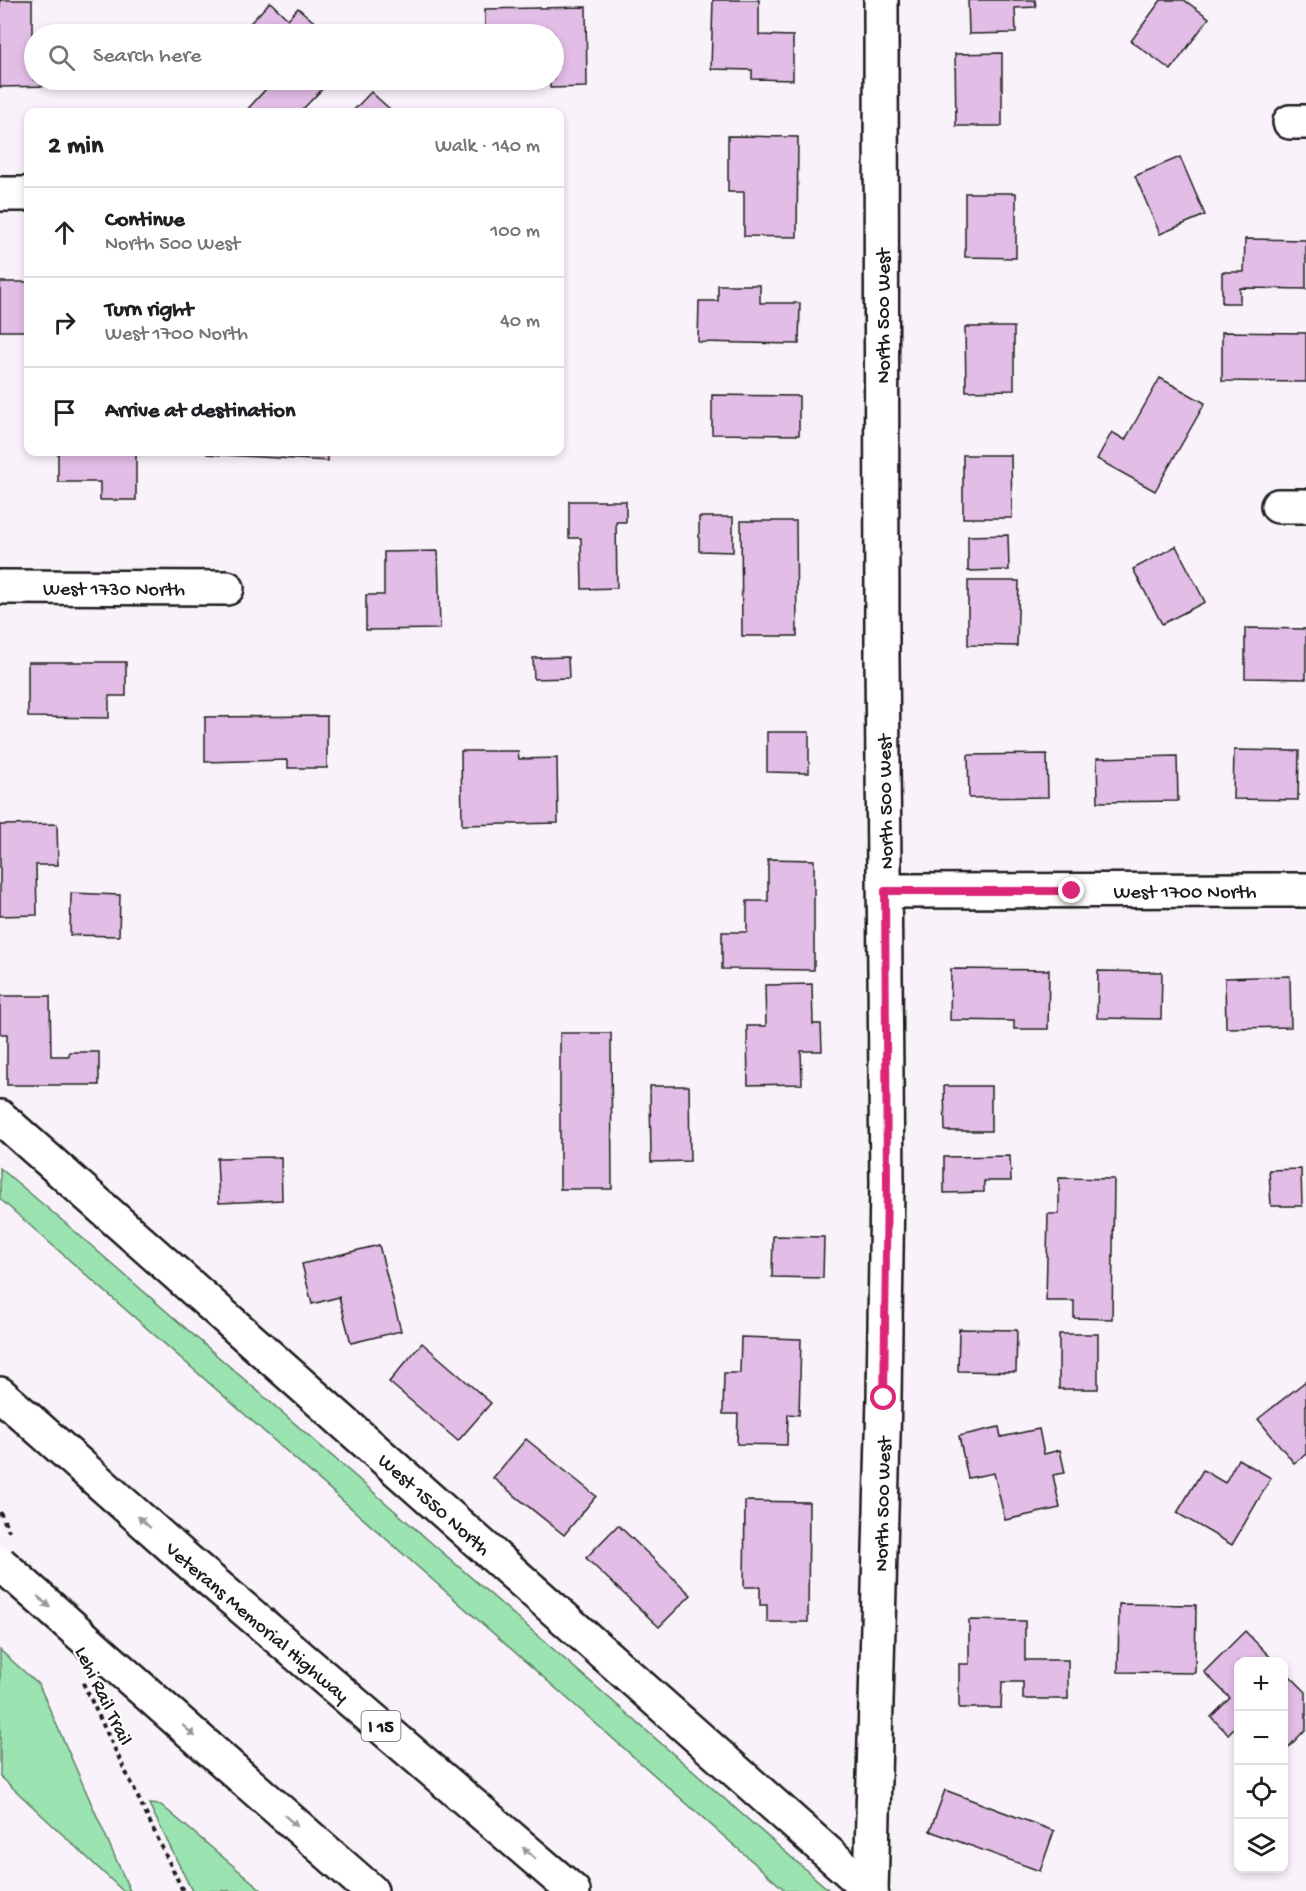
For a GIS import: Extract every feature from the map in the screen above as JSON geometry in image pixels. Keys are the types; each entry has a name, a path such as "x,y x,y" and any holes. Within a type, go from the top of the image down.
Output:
{"main road":[{"name":"North 500 West","path":"871,1891 886,1254 881,0"},
{"path":"0,194 24,194"},
{"name":"West 1730 North","path":"0,587 227,588"},
{"name":"West 1700 North","path":"885,891 1306,890"},
{"name":"West 1550 North","path":"0,1117 871,1891"},
{"name":"Veterans Memorial Highway","path":"0,1394 188,1561 573,1891"},
{"path":"5,1548 247,1782 370,1891"}],"path":[{"path":"0,1512 5,1548"},
{"name":"Lehi Rail Trail","path":"81,1681 183,1891"}],"green space":[{"path":"0,1168 830,1891 786,1891 0,1199"},
{"path":"0,1650 39,1685 130,1891 123,1891 0,1776"},
{"path":"149,1804 161,1805 263,1891 192,1891"}],"building":[{"path":"0,0 32,0 32,24 24,24 24,87 0,87"},
{"path":"713,0 759,0 759,35 793,36 793,80 752,79 752,70 711,69"},
{"path":"968,0 1035,0 1036,7 1015,8 1016,33 969,34"},
{"path":"1161,0 1184,0 1209,18 1171,70 1131,41"},
{"path":"270,2 288,19 298,8 316,24 249,24"},
{"path":"586,7 587,87 564,88 564,24 485,24 485,9"},
{"path":"1002,53 1002,126 956,126 955,54"},
{"path":"265,90 321,90 304,108 249,108"},
{"path":"371,92 389,108 356,108"},
{"path":"728,136 798,137 797,237 744,236 744,192 728,192"},
{"path":"1180,157 1205,215 1160,234 1135,176"},
{"path":"965,193 1016,193 1016,258 965,257"},
{"path":"1245,239 1306,240 1306,289 1240,288 1240,303 1222,303 1222,272 1244,272"},
{"path":"0,282 24,282 24,331 0,331"},
{"path":"718,285 760,285 760,303 800,303 799,344 698,342 699,301 718,301"},
{"path":"965,327 1014,327 1014,390 966,391"},
{"path":"1222,332 1306,333 1306,382 1222,381"},
{"path":"1160,378 1205,403 1155,491 1097,459 1112,432 1125,440"},
{"path":"712,395 799,396 799,435 712,434"},
{"path":"963,455 1011,455 1012,518 963,518"},
{"path":"58,456 136,456 136,500 100,500 100,482 58,482"},
{"path":"242,456 328,456 328,461"},
{"path":"569,501 626,501 626,522 616,522 617,588 582,589 581,538 569,538"},
{"path":"699,517 733,517 733,552 699,551"},
{"path":"741,521 796,521 797,636 742,636"},
{"path":"1008,535 1009,570 968,571 968,536"},
{"path":"1176,546 1205,602 1162,624 1133,569"},
{"path":"438,551 440,629 366,630 366,595 384,595 384,552"},
{"path":"968,581 1019,581 1017,646 968,645"},
{"path":"1245,628 1306,629 1306,679 1245,678"},
{"path":"568,657 569,678 534,679 533,658"},
{"path":"28,662 126,662 126,696 109,696 109,718 28,717"},
{"path":"327,716 327,768 288,768 288,760 205,762 205,717"},
{"path":"767,732 809,732 809,773 767,772"},
{"path":"1234,750 1299,751 1298,800 1233,799"},
{"path":"461,751 518,751 519,759 557,758 558,823 462,825"},
{"path":"1047,754 1048,797 969,798 968,755"},
{"path":"1177,756 1178,801 1098,802 1097,758"},
{"path":"57,824 58,865 36,865 37,915 0,916 0,825"},
{"path":"768,859 814,860 814,970 722,969 722,932 747,932 747,901 768,901"},
{"path":"71,893 120,895 119,936 70,935"},
{"path":"951,969 1049,970 1048,1029 1014,1029 1014,1021 950,1020"},
{"path":"1098,971 1162,972 1161,1019 1097,1018"},
{"path":"1290,976 1291,1027 1226,1028 1225,978"},
{"path":"812,984 813,1024 821,1024 822,1051 801,1051 802,1084 748,1085 747,1026 766,1026 765,985"},
{"path":"0,996 50,996 51,1056 69,1056 69,1052 99,1052 99,1085 7,1085 7,1034 0,1034"},
{"path":"560,1033 611,1033 612,1189 560,1189"},
{"path":"650,1086 689,1086 690,1161 651,1162"},
{"path":"944,1086 991,1086 991,1131 945,1131"},
{"path":"1010,1156 1011,1181 984,1181 984,1192 944,1193 944,1157"},
{"path":"281,1157 282,1200 219,1203 217,1158"},
{"path":"1301,1169 1302,1206 1271,1206 1269,1170"},
{"path":"1059,1178 1114,1179 1112,1319 1074,1318 1074,1301 1046,1301 1048,1214 1059,1214"},
{"path":"773,1236 824,1237 823,1278 772,1277"},
{"path":"379,1245 401,1331 351,1343 339,1297 312,1304 302,1264"},
{"path":"959,1329 1017,1330 1016,1372 958,1371"},
{"path":"1059,1334 1098,1334 1098,1389 1059,1389"},
{"path":"741,1337 801,1339 799,1415 788,1414 787,1445 737,1444 738,1414 723,1414 724,1373 740,1373"},
{"path":"422,1343 491,1403 458,1441 389,1382"},
{"path":"1306,1381 1306,1454 1294,1463 1258,1419"},
{"path":"999,1427 1001,1437 1039,1429 1044,1454 1060,1450 1065,1473 1053,1475 1060,1508 1005,1520 994,1473 968,1478 959,1436"},
{"path":"526,1439 596,1496 564,1535 493,1478"},
{"path":"1238,1459 1271,1478 1232,1545 1177,1513 1203,1470 1225,1483"},
{"path":"745,1501 809,1502 808,1622 767,1622 767,1605 760,1605 760,1587 744,1587"},
{"path":"618,1525 691,1595 659,1627 586,1558"},
{"path":"1119,1604 1196,1605 1195,1673 1118,1672"},
{"path":"969,1620 1025,1621 1025,1660 1068,1660 1068,1699 1023,1699 1023,1682 1002,1682 1001,1708 959,1708 959,1664 969,1664"},
{"path":"1245,1631 1270,1657 1234,1657 1234,1728 1228,1734 1211,1717 1230,1698 1204,1672"},
{"path":"1288,1674 1306,1692 1306,1729 1288,1748"},
{"path":"945,1790 1054,1831 1040,1871 930,1831"}],"route":[{"path":"884,1398 887,1183 885,891 1072,891"}]}
